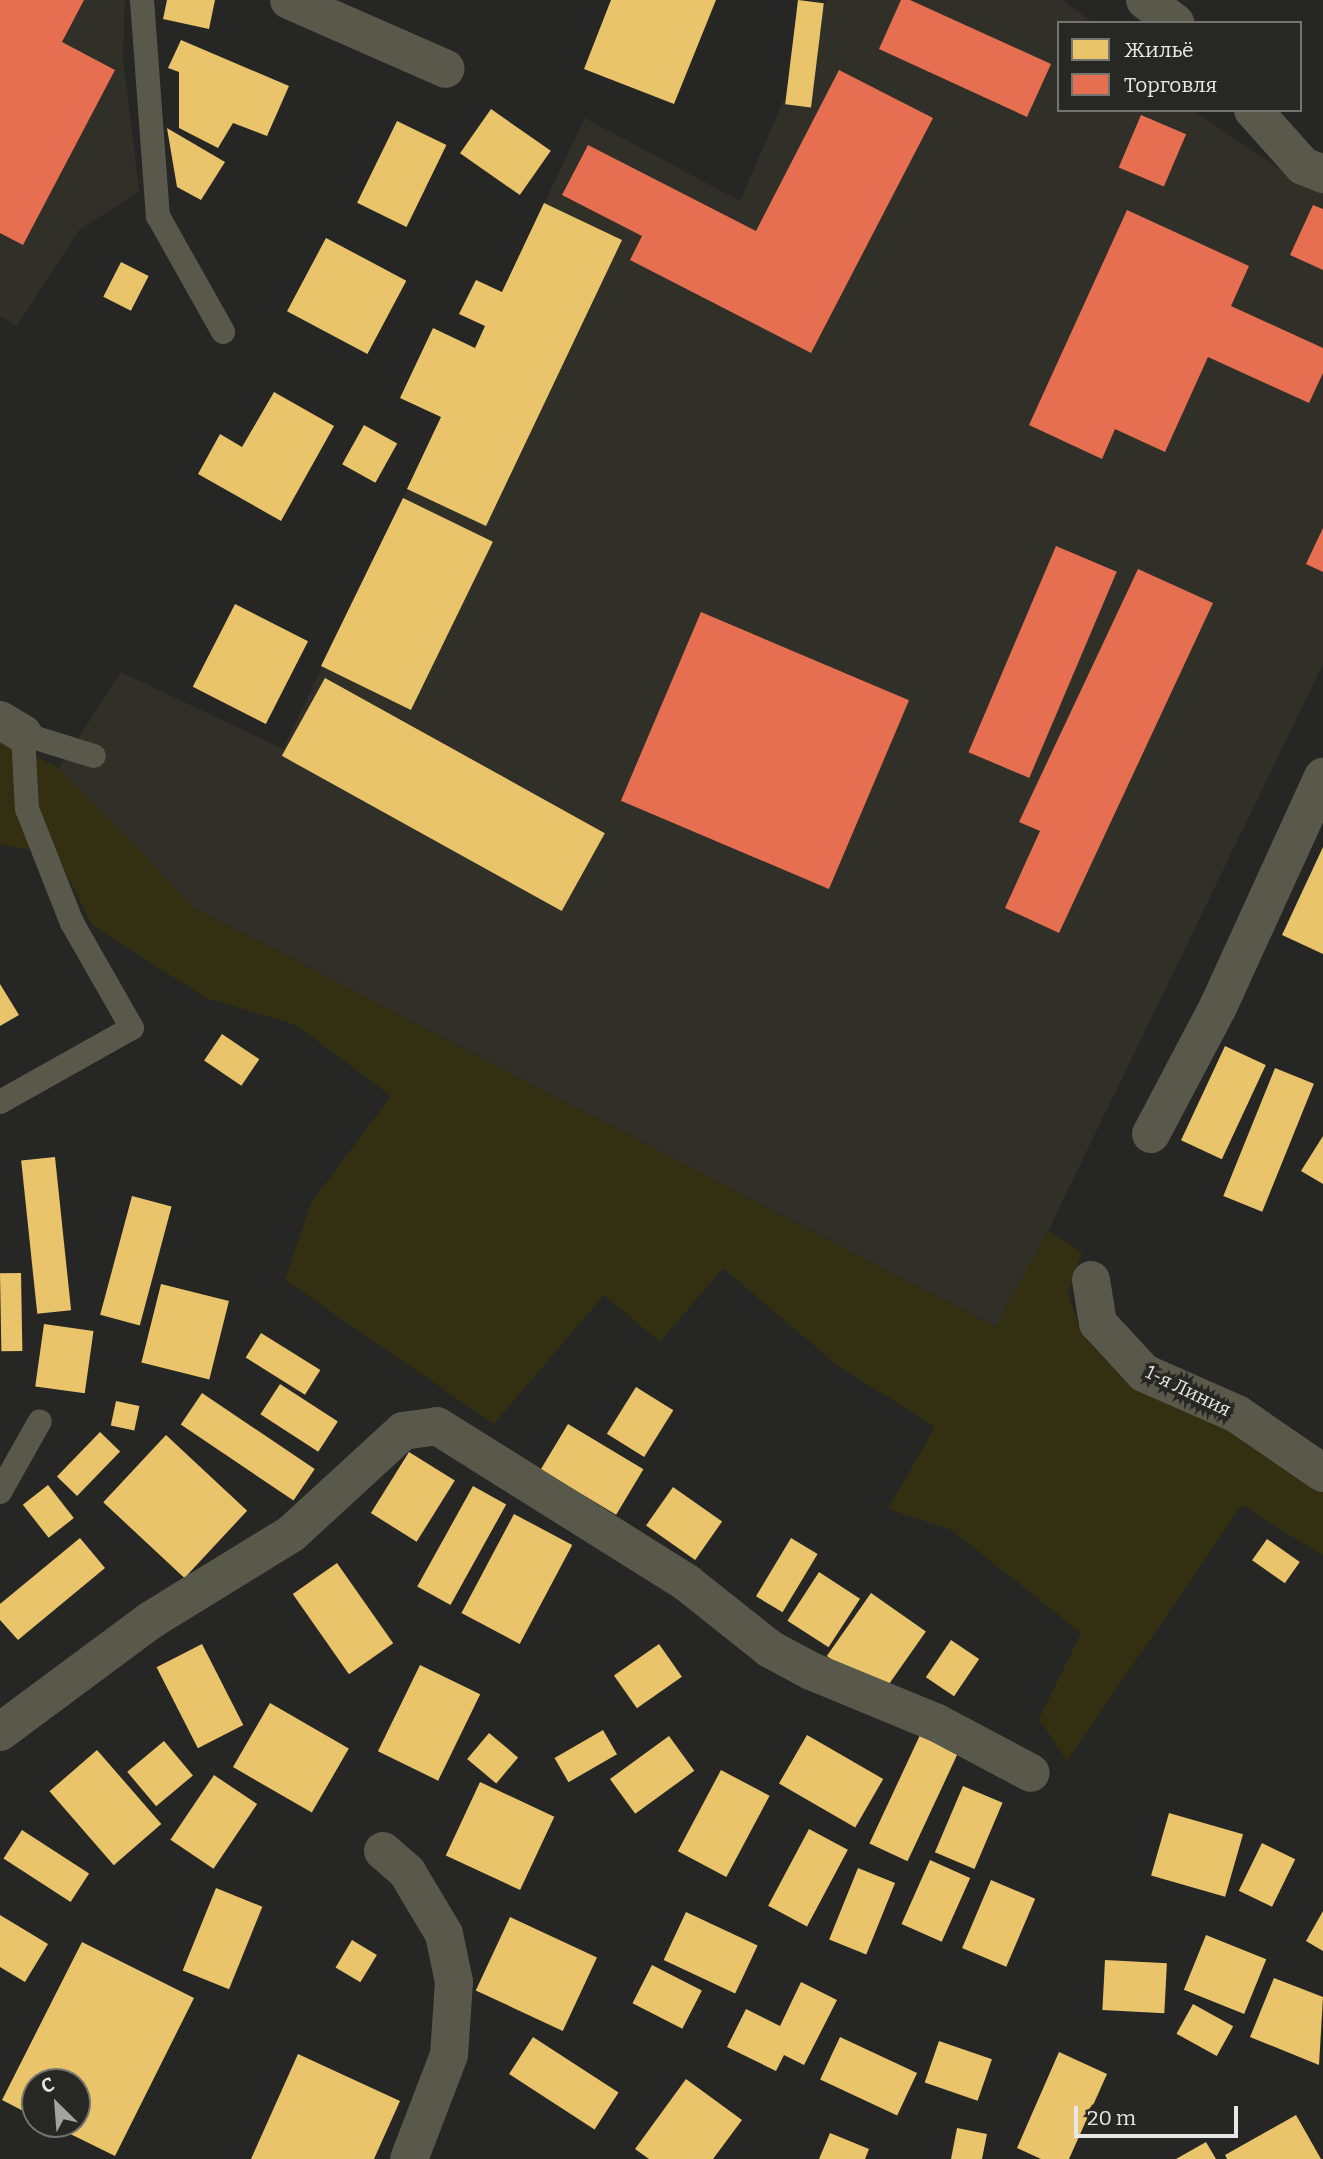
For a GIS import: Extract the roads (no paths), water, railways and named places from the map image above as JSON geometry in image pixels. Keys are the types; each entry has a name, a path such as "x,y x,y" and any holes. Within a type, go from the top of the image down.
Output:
{"street":[{"path":"289,0 446,69"},
{"path":"1145,0 1172,21"},
{"path":"1255,112 1303,166 1323,174"},
{"path":"1151,1134 1218,1007 1323,778"},
{"name":"1-я Линия","path":"1091,1280 1098,1323 1144,1373 1237,1414 1323,1473"},
{"path":"0,1732 151,1620 291,1534 403,1431 437,1426 687,1584 770,1649 811,1671 937,1723 1031,1773"},
{"path":"383,1851 407,1872 444,1934 454,1982 449,2055 409,2159"}],"lane":[{"path":"142,0 158,216 223,332"},
{"path":"0,1102 132,1028 72,923 27,809 12,727 94,756"},
{"path":"0,1492 40,1421"}]}
